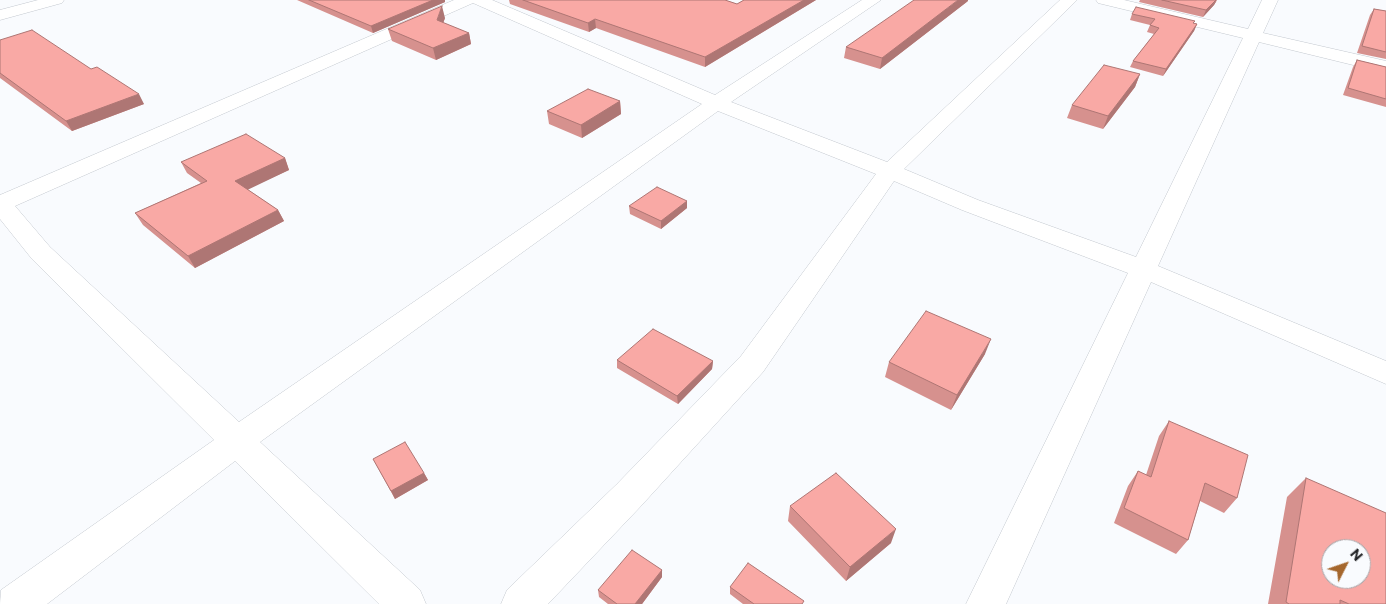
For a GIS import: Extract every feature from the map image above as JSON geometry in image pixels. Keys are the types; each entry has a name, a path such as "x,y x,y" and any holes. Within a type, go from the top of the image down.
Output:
{"street":[{"path":"0,15 56,0"},
{"path":"406,604 41,253 0,203 467,0"},
{"path":"479,0 716,103 970,205 1142,270 1386,373"},
{"path":"15,604 237,442 716,103 873,0"},
{"path":"521,604 630,495 752,364 890,172 1069,0"},
{"path":"1104,0 1386,67"},
{"path":"986,604 1270,0"}],"building":[{"path":"309,0 433,0 371,26"},
{"path":"523,0 725,0 737,4 744,0 804,0 705,57 595,19 588,23"},
{"path":"914,0 958,0 882,58 846,47"},
{"path":"1162,0 1216,0 1206,10"},
{"path":"442,6 437,20 469,33 433,48 388,29"},
{"path":"1136,7 1195,21 1193,23 1197,24 1166,69 1133,61 1159,28 1150,25 1155,19 1132,14"},
{"path":"1374,9 1386,11 1386,52 1362,46"},
{"path":"32,30 91,69 97,67 139,94 66,121 0,73 0,40"},
{"path":"1357,60 1386,67 1386,99 1348,88"},
{"path":"1104,65 1140,74 1108,116 1072,105"},
{"path":"588,89 620,101 581,125 547,111"},
{"path":"246,134 285,158 235,181 278,210 188,256 135,213 207,181 181,162"},
{"path":"657,187 687,201 661,221 629,206"},
{"path":"926,311 991,339 957,395 889,362"},
{"path":"653,329 713,361 677,396 617,360"},
{"path":"1169,421 1248,455 1237,498 1205,483 1188,540 1124,508 1138,471 1151,477"},
{"path":"405,442 424,473 391,491 373,459"},
{"path":"836,473 896,529 850,567 790,506"},
{"path":"1306,478 1386,513 1386,604 1349,604 1340,600 1340,604 1289,604 1286,602"},
{"path":"632,550 662,570 635,604 617,604 598,590"},
{"path":"748,563 804,601 802,604 754,604 730,587"}]}
